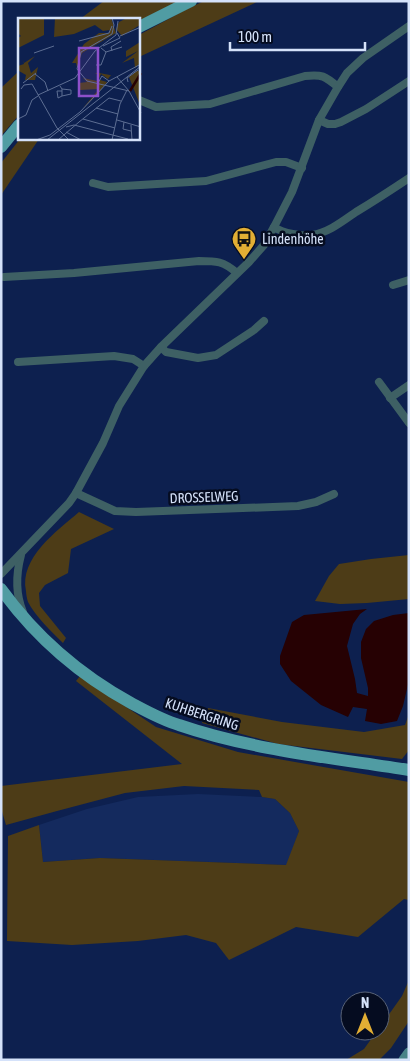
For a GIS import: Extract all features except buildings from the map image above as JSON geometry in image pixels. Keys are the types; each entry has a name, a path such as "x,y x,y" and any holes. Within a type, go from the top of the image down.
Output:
{"main road":[{"path":"140,26 191,1"},
{"path":"1,147 18,126"},
{"name":"KUHBERGRING","path":"1,589 26,621 63,657 108,690 146,711 177,725 221,738 255,745 409,770"},
{"path":"404,1060 409,1053"}],"street":[{"path":"1,574 69,503 76,493 103,443 119,406 144,366 264,245 292,192 319,120 347,73 363,58 409,26"},
{"path":"140,100 156,107 210,104 305,76 317,75 328,78 338,87"},
{"path":"319,120 328,124 341,122 366,109 409,81"},
{"path":"93,183 108,186 206,181 276,162 286,162 302,168"},
{"path":"274,227 278,230 302,236 322,232 340,223 409,178"},
{"path":"4,277 74,273 199,261 213,261 226,265 237,273"},
{"path":"393,285 409,280"},
{"path":"161,347 166,352 198,358 216,355 254,330 264,321"},
{"path":"18,362 114,356 133,359 144,366"},
{"path":"379,382 409,423"},
{"path":"390,398 409,385"},
{"name":"DROSSELWEG","path":"76,493 115,511 136,512 298,506 316,502 334,494"},
{"path":"21,554 17,570 17,589 26,621"}],"shaded area":[{"path":"104,1 180,1 140,21 140,18 81,18"},
{"path":"204,1 259,1 140,57 140,34"},
{"path":"18,72 18,116 1,136 1,88"},
{"path":"19,140 38,140 1,195 1,163"},
{"path":"79,512 114,529 71,549 68,573 45,585 39,593 40,606 66,638 63,643 44,624 28,602 25,579 28,567 42,546"},
{"path":"409,555 409,599 340,604 315,601 329,576 339,564"},
{"path":"367,609 360,614 353,624 347,646 357,693 368,696 361,658 361,642 366,629 374,621 393,615 409,613 409,680 403,706 397,721 381,724 365,721 367,709 353,707 348,717 321,705 291,681 280,664 280,656 292,622 304,615"},
{"path":"80,676 156,727 238,752 409,782 409,900 404,899 358,937 296,927 229,960 216,943 186,935 138,941 72,945 7,941 8,836 39,825 43,862 100,858 286,865 299,831 290,813 275,799 262,797 259,790 184,786 125,793 6,825 1,808 1,786 182,764 76,681"},
{"path":"208,708 282,722 364,732 405,725 409,714 409,750 402,759 278,744 202,723"},
{"path":"198,794 275,799 290,813 299,831 287,865 100,858 43,862 39,825 87,809 138,797"},
{"path":"409,980 409,1021 391,1048 379,1060 346,1060 364,1049 370,1041 390,1041 390,1013 402,996"}],"place":[{"name":"Lindenhöhe","path":"244,260"}]}
